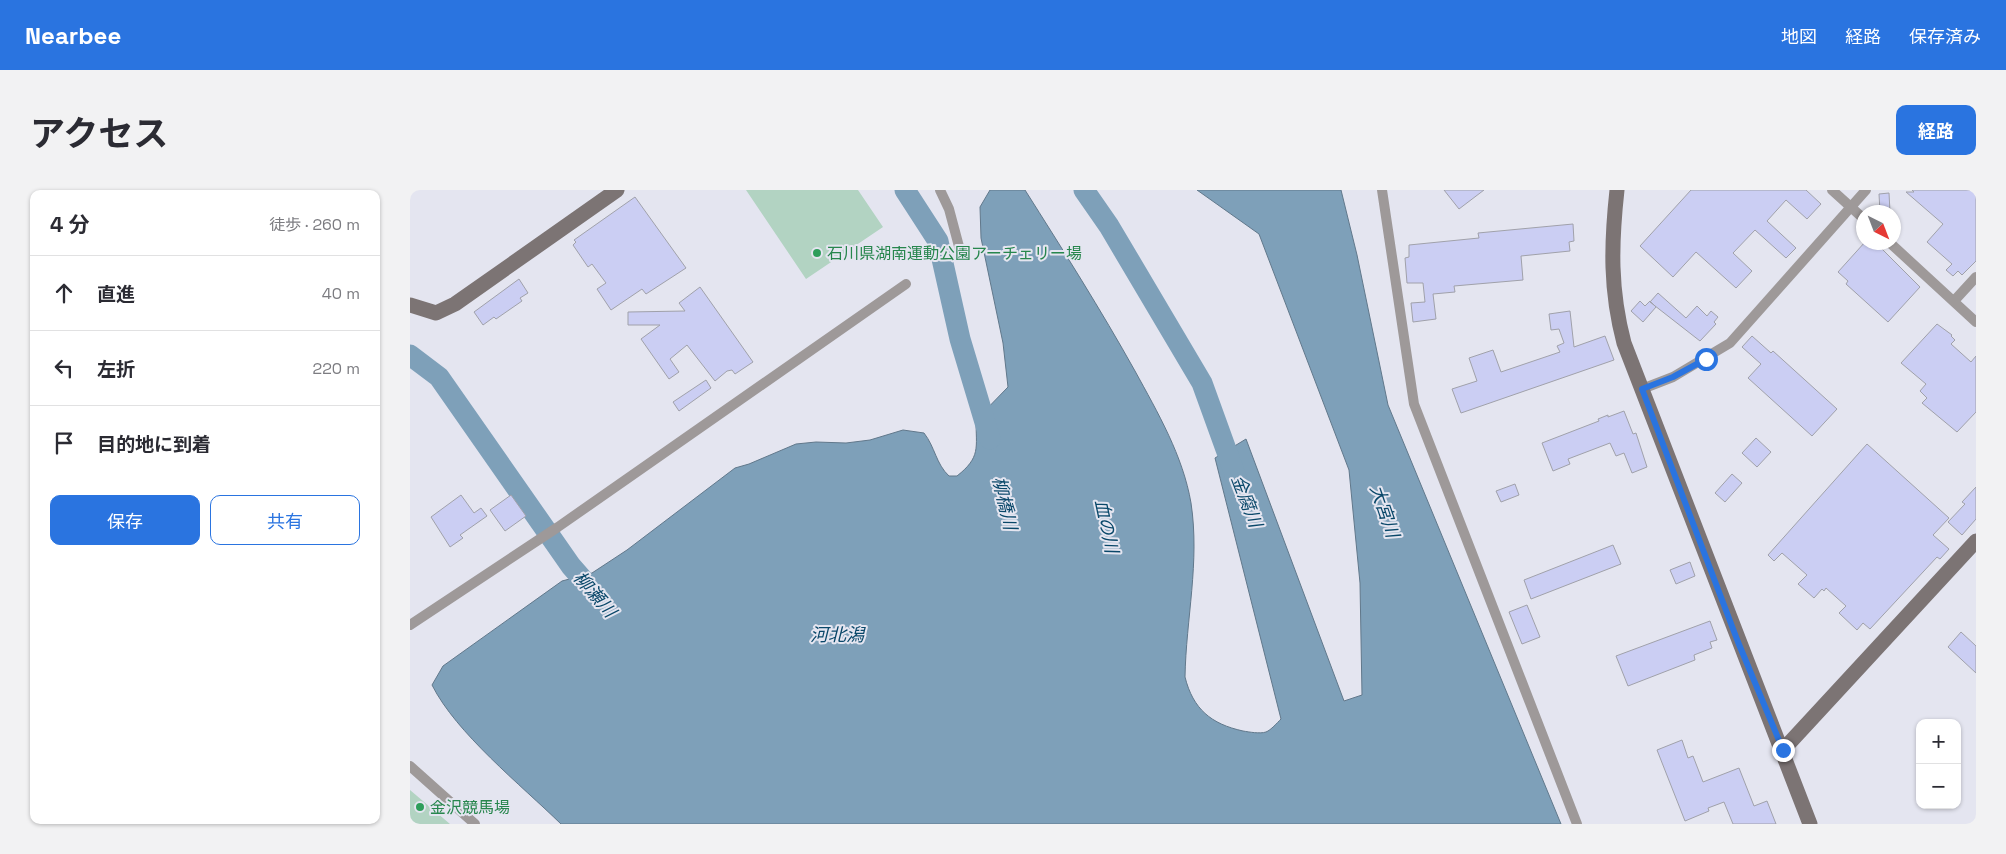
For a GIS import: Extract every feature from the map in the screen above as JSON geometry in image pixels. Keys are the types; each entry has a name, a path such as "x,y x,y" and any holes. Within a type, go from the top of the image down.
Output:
{"street":[{"path":"410,305 436,313 455,304 617,190"},
{"path":"940,190 949,210 961,254"},
{"path":"1382,190 1414,404 1577,824"},
{"path":"1618,190 1612,233 1612,277 1616,314 1624,344 1738,642 1783,750 1810,824"},
{"path":"1832,190 1856,212"},
{"path":"1642,389 1673,377 1730,343 1866,190"},
{"path":"1898,250 1976,322"},
{"path":"1954,301 1976,277"},
{"path":"410,625 558,527 906,284"},
{"path":"1783,750 1976,541"},
{"path":"410,766 475,824"}],"green space":[{"name":"石川県湖南運動公園アーチェリー場","path":"746,190 858,190 883,227 806,279"},
{"name":"金沢競馬場","path":"410,790 450,824 410,824"}],"water":[{"name":"河北潟","path":"990,190 1025,190 1109,325 1161,419 1182,468 1191,503 1194,547 1185,677 1188,688 1198,706 1213,719 1232,728 1261,733 1270,730 1281,719 1215,458 1246,439 1344,701 1362,695 1360,583 1349,470 1259,234 1197,190 1341,190 1357,255 1388,405 1561,824 561,824 473,740 443,703 432,685 443,666 562,581 592,573 627,550 735,468 796,444 816,442 846,443 870,440 903,430 924,433 941,466 949,476 957,476 965,469 976,451 976,420 1008,387 1003,343 981,238 980,207"}],"building":[{"path":"1444,190 1484,190 1459,209"},
{"path":"1691,190 1806,190 1821,204 1807,219 1786,200 1767,221 1796,248 1786,258 1755,230 1733,253 1752,271 1736,288 1696,252 1673,277 1640,246"},
{"path":"1912,190 1976,190 1976,261 1962,275 1958,271 1953,276 1946,270 1952,264 1927,242 1943,224 1906,192 1914,192"},
{"path":"1889,193 1890,205 1880,205 1879,194"},
{"path":"635,197 686,268 646,294 642,289 611,310 597,289 606,283 592,264 588,267 573,245 576,242 574,240"},
{"path":"1573,224 1574,241 1569,242 1570,251 1521,256 1523,280 1454,286 1455,292 1433,294 1436,319 1413,322 1411,303 1425,302 1423,283 1407,283 1405,258 1409,257 1409,245 1479,238 1478,233"},
{"path":"1858,250 1883,250 1920,287 1888,322 1846,284 1848,281 1838,272"},
{"path":"519,279 528,293 520,298 522,301 496,319 494,317 483,325 474,312"},
{"path":"700,287 753,362 735,374 732,370 727,371 715,381 687,345 670,359 679,372 669,379 641,339 660,325 628,325 628,312 685,311 679,303"},
{"path":"1658,293 1686,318 1697,306 1707,316 1711,311 1718,317 1714,322 1716,324 1700,341 1650,302"},
{"path":"1640,301 1645,306 1650,301 1656,307 1643,322 1631,311"},
{"path":"1570,311 1574,347 1605,336 1614,360 1461,413 1452,389 1477,381 1469,358 1493,350 1501,372 1560,352 1557,346 1564,343 1559,329 1551,330 1549,314"},
{"path":"1937,324 1952,335 1955,340 1951,344 1971,362 1976,356 1976,412 1957,432 1922,403 1927,398 1920,391 1926,384 1901,363"},
{"path":"1752,336 1771,353 1773,351 1837,409 1812,436 1748,378 1761,364 1742,347"},
{"path":"706,380 711,388 679,411 673,402"},
{"path":"1624,411 1633,434 1636,433 1647,467 1632,473 1624,453 1616,456 1610,443 1568,459 1570,464 1553,471 1542,443 1599,421 1598,419 1608,415 1608,417"},
{"path":"1756,438 1771,452 1757,467 1742,453"},
{"path":"1867,444 1949,518 1933,535 1949,549 1940,559 1937,557 1870,629 1863,623 1857,630 1839,613 1846,606 1826,588 1824,591 1822,589 1814,598 1798,584 1807,575 1782,553 1774,561 1768,555"},
{"path":"1732,474 1742,483 1725,502 1715,493"},
{"path":"1515,484 1519,495 1501,502 1496,491"},
{"path":"1976,487 1976,519 1962,535 1948,522 1965,504 1962,502"},
{"path":"461,495 474,513 481,508 487,516 460,535 463,538 450,547 431,517"},
{"path":"511,495 526,516 505,531 490,510"},
{"path":"1613,545 1621,564 1531,599 1524,580"},
{"path":"1690,562 1695,576 1676,584 1670,570"},
{"path":"1527,605 1540,637 1522,644 1509,612"},
{"path":"1710,621 1717,640 1710,642 1712,648 1694,655 1695,660 1628,686 1616,656"},
{"path":"1961,632 1976,646 1976,673 1948,647"},
{"path":"1682,740 1688,758 1693,756 1703,782 1739,768 1754,806 1767,801 1776,824 1733,824 1724,802 1708,808 1709,811 1685,821 1657,750"}],"waterway":[{"name":"柳橋川","path":"905,190 938,241 960,339 990,439"},
{"name":"金腐川","path":"1084,190 1109,226 1202,383 1236,477"},
{"name":"柳瀬川","path":"410,355 439,377 571,566 599,598"}],"place":[{"name":"石川県湖南運動公園アーチェリー場","path":"817,253"},
{"name":"金沢競馬場","path":"420,807"}],"route":[{"path":"1706,359 1673,377 1642,389 1738,642 1783,750"}],"water label":[{"name":"大宮川","path":"1385,511"},
{"name":"血の川","path":"1107,526"}]}
